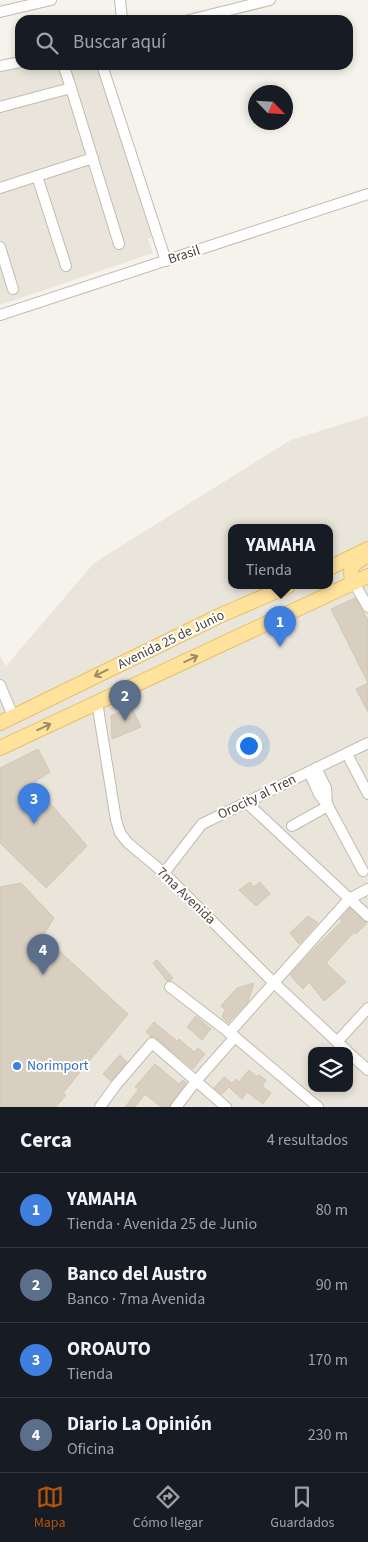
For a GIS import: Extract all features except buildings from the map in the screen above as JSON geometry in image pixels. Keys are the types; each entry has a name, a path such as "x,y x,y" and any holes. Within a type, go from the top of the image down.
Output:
{"main road":[{"path":"333,566 368,549"},
{"path":"354,583 351,577 351,570 356,562 368,555"},
{"name":"Avenida 25 de Junio","path":"0,748 368,576"},
{"name":"Avenida 25 de Junio","path":"0,723 220,616 281,589"}],"street":[{"path":"0,12 21,3 51,0"},
{"path":"120,0 122,15"},
{"path":"209,15 270,0"},
{"path":"0,66 15,63"},
{"path":"65,70 119,244"},
{"path":"104,70 166,261"},
{"path":"0,107 71,88"},
{"path":"0,188 93,158"},
{"path":"37,176 66,266"},
{"name":"Brasil","path":"0,315 368,194"},
{"path":"0,247 13,289"},
{"path":"354,583 368,607"},
{"path":"0,685 14,716"},
{"name":"7ma Avenida","path":"97,702 116,820 120,833 128,843 164,873 273,982 342,1047"},
{"name":"Orocity al Tren","path":"164,873 202,824 368,743"},
{"path":"346,754 368,794"},
{"path":"312,770 326,788 328,806 363,871"},
{"path":"246,802 368,916"},
{"path":"292,826 328,806"},
{"path":"176,1107 273,982 349,899 368,889"},
{"path":"170,987 232,1035 318,1107"},
{"path":"337,1042 368,1008"},
{"path":"100,1107 152,1043 226,1107"},
{"name":"7ma Avenida","path":"353,1056 368,1070"}],"shaded area":[{"path":"15,66 15,70 100,70 152,238 148,239 153,253 0,305 0,70"},
{"path":"368,416 368,1107 0,1107 0,656 6,666 94,563 291,440"}],"place":[{"name":"YAMAHA","path":"280,647"},
{"name":"Banco del Austro","path":"125,721"},
{"name":"OROAUTO","path":"34,824"},
{"name":"Diario La Opinión","path":"43,975"},
{"name":"Norimport","path":"17,1066"}]}
